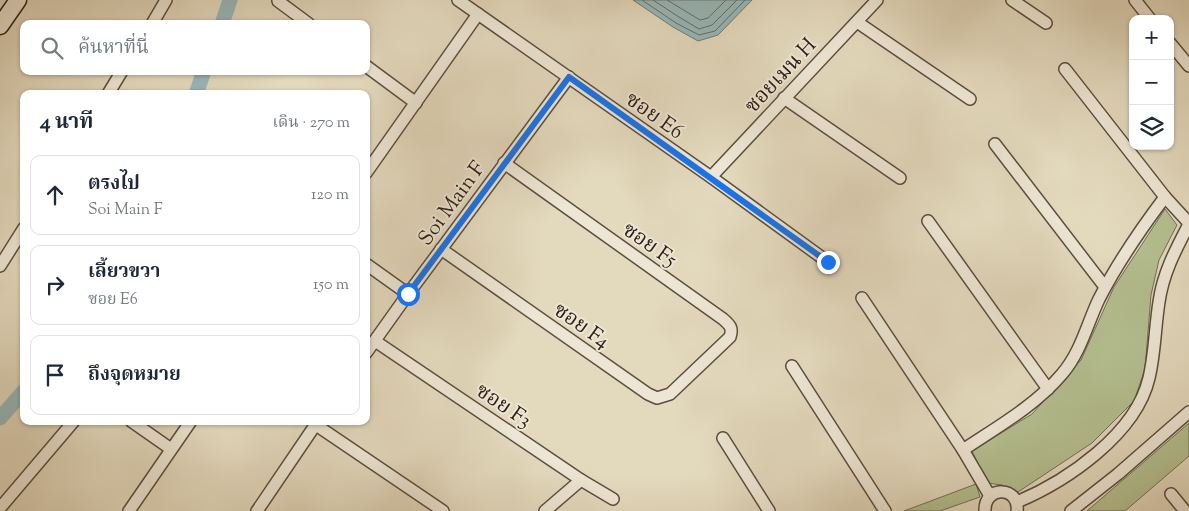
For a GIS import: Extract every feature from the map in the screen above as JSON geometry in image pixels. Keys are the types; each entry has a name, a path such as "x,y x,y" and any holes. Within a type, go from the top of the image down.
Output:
{"street":[{"path":"0,26 18,0"},
{"path":"154,20 166,0"},
{"name":"ซอย E6","path":"458,0 711,177 828,262"},
{"name":"ซอยเมน H","path":"711,177 878,0"},
{"path":"1012,0 1046,23"},
{"path":"1135,0 1147,15"},
{"path":"278,1 304,20"},
{"path":"370,167 478,14"},
{"path":"857,22 970,99"},
{"path":"1174,48 1189,66"},
{"path":"985,511 985,505 994,493 1005,492 1014,498 1017,507 1081,466 1116,435 1138,406 1149,379 1159,301 1170,260 1189,224 1165,197 1065,68"},
{"path":"370,69 416,103"},
{"path":"110,90 120,75"},
{"name":"Soi Main F","path":"370,348 504,163 569,77"},
{"path":"784,98 900,178"},
{"path":"995,144 1105,287"},
{"name":"ซอย F5","path":"504,163 730,325 732,331 730,337 700,366"},
{"path":"963,450 1040,398 1063,373 1079,348 1098,300 1124,253 1165,197"},
{"path":"928,221 1048,389"},
{"path":"0,266 20,234"},
{"name":"ซอย F4","path":"441,249 648,394 657,398 670,394 700,366"},
{"path":"370,267 408,294"},
{"path":"862,298 963,450 990,496"},
{"name":"ซอย F3","path":"375,341 581,480 613,499"},
{"path":"792,366 885,511"},
{"path":"1071,511 1118,474 1189,412"},
{"path":"0,508 71,425"},
{"path":"137,425 171,449"},
{"path":"128,511 188,425"},
{"path":"258,511 316,425"},
{"path":"320,425 444,511"},
{"path":"723,438 769,511"},
{"path":"544,511 581,480"},
{"path":"1171,494 1185,511"}],"green space":[{"path":"1165,209 1177,225 1159,260 1151,295 1145,369 1134,401 1092,443 1018,492 1002,485 987,483 972,451 1032,414 1081,360 1114,287"},
{"path":"1189,423 1189,456 1125,511 1087,511"},
{"path":"976,484 980,497 940,511 904,511"}],"water":[{"path":"633,0 752,0 718,35 698,41"}],"waterway":[{"path":"223,20 230,0"},
{"path":"197,90 203,75"},
{"path":"0,418 20,396"}],"route":[{"path":"408,294 569,77 828,262"}]}
